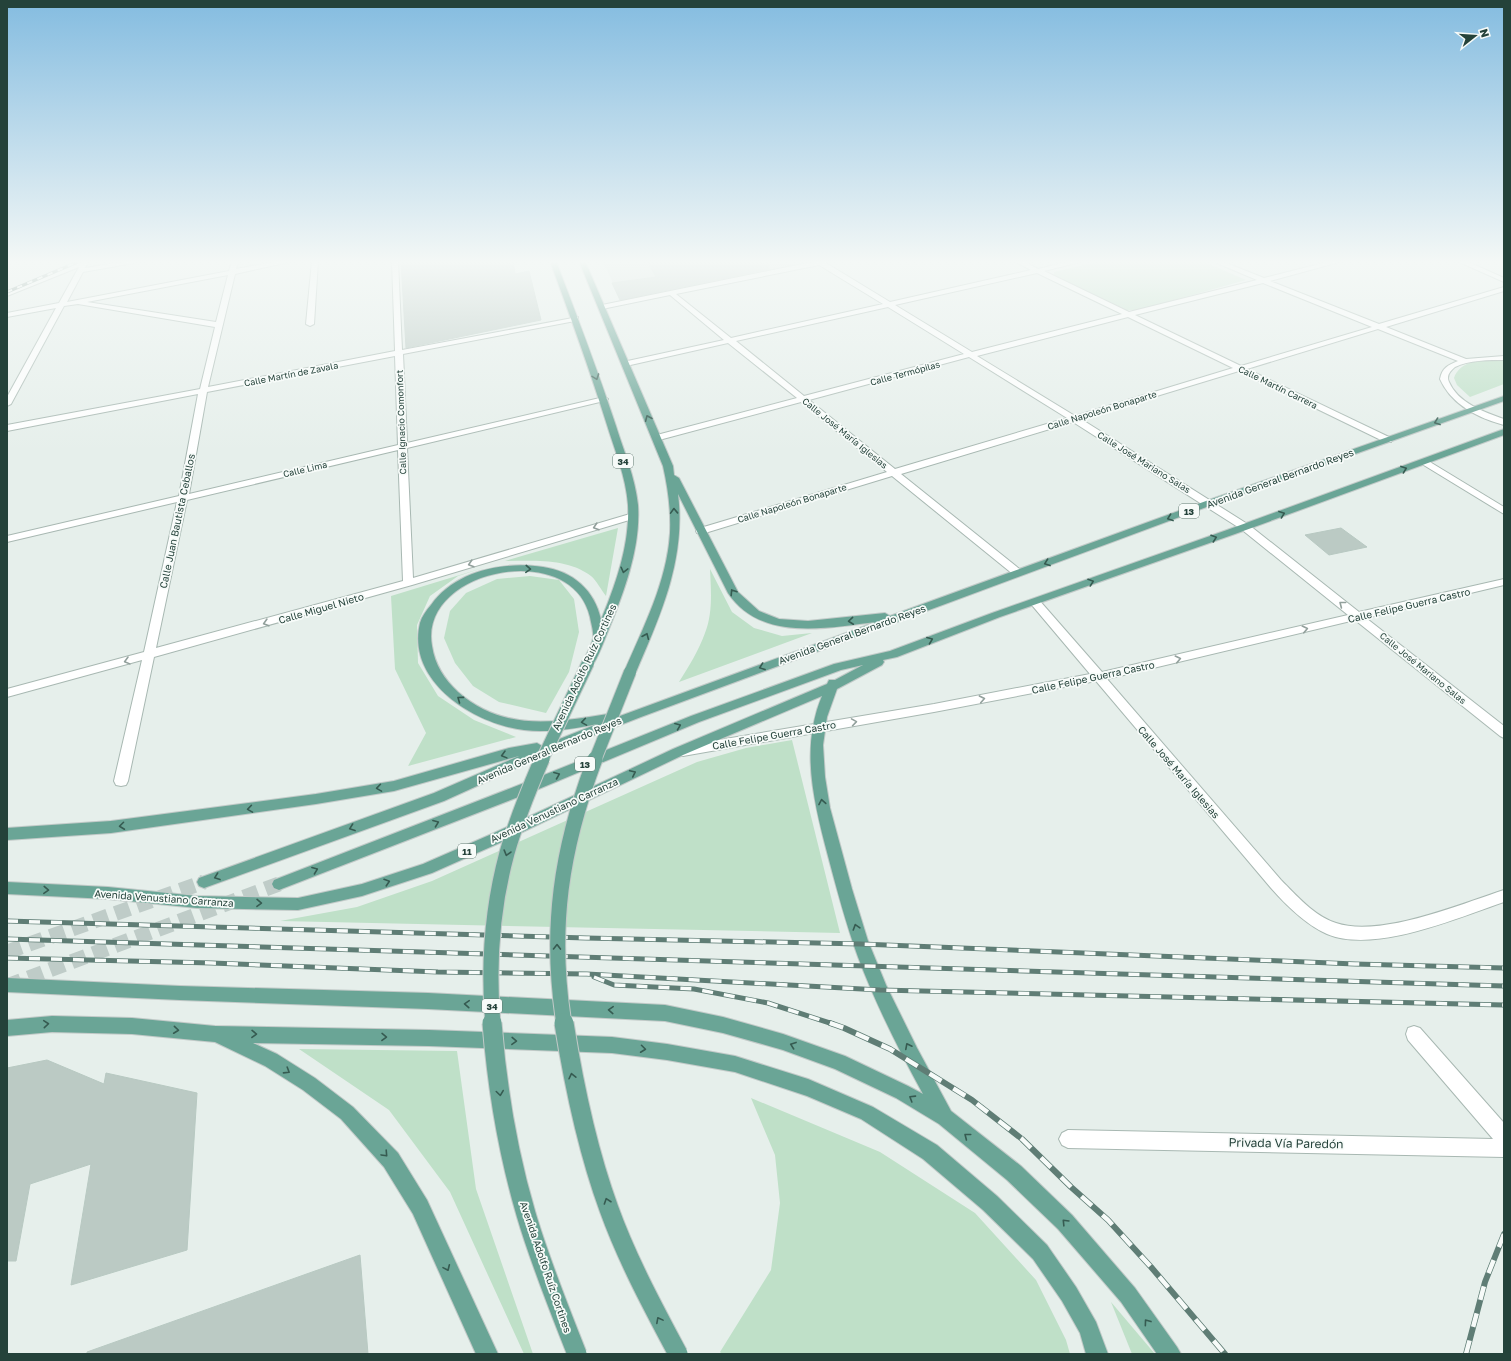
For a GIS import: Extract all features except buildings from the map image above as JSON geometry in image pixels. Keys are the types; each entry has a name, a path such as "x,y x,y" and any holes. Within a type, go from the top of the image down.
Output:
{"main road":[{"name":"Avenida Adolfo Ruíz Cortines","path":"576,325 604,399 630,484 633,516 630,545 624,572 614,602 588,663 539,764 507,853 498,895 492,940 491,994 495,1055 505,1125 526,1216 577,1354"},
{"path":"609,325 668,466 733,593 742,604 764,618 778,622 816,624 904,615"},
{"name":"Avenida General Bernardo Reyes","path":"204,882 440,797 556,745 637,714 1209,503 1504,398"},
{"name":"13","path":"279,884 529,787 695,719 838,667 893,654 1425,462 1504,432"},
{"path":"668,466 674,509 674,541 671,560 658,608 630,672 588,780 572,832 560,896 557,958 560,1004 571,1070 589,1148 614,1223 647,1296 678,1354"},
{"path":"599,638 593,608 585,593 574,582 562,575 547,570 527,568 506,569 486,573 467,580 450,590 437,603 429,616 424,632 425,652 431,670 446,689 466,704 489,715 525,726 551,726 637,714"},
{"name":"Avenida Venustiano Carranza","path":"7,888 108,893 197,902 298,904 362,890 427,869 678,752 831,687 893,654"},
{"path":"838,667 818,728 818,764 826,822 861,944 880,990 945,1118"},
{"path":"7,834 111,827 316,799 394,786 509,753 556,745"},
{"path":"7,985 180,993 428,1001 665,1013 723,1025 783,1042 839,1062 902,1092 945,1118 1014,1174 1065,1222 1128,1295 1170,1354"},
{"path":"7,1028 52,1024 132,1026 215,1034 429,1038 612,1045 667,1052 735,1064 808,1088 867,1114 930,1152 990,1203 1040,1252 1065,1288 1089,1329 1097,1354"},
{"path":"215,1034 271,1060 309,1084 347,1113 391,1160 420,1207 487,1354"}],"street":[{"path":"7,404 52,325"},
{"name":"Calle Juan Bautista Ceballos","path":"121,780 183,498 203,392 219,325"},
{"name":"Calle Ignacio Comonfort","path":"397,325 408,584"},
{"name":"Calle Martín de Zavala","path":"7,428 203,392 546,325"},
{"name":"Calle José María Iglesias","path":"710,325 1018,573"},
{"path":"626,364 803,325"},
{"name":"Calle José Mariano Salas","path":"921,325 1075,419 1245,527 1504,733"},
{"name":"Calle Termópilas","path":"656,438 1091,325"},
{"name":"Calle Martín Carrera","path":"1149,325 1388,440"},
{"path":"1373,325 1464,361"},
{"name":"Calle Napoleón Bonaparte","path":"701,531 1387,325"},
{"path":"1504,358 1484,358 1464,361 1452,366 1446,372 1444,380 1448,389 1453,394 1474,409 1504,422"},
{"name":"Calle Lima","path":"7,539 604,399"},
{"path":"1425,462 1504,510"},
{"name":"Calle Miguel Nieto","path":"7,694 408,584 633,516"},
{"name":"Calle Felipe Guerra Castro","path":"678,752 934,708 1098,677 1504,582"},
{"name":"Calle José María Iglesias","path":"1035,602 1276,884 1295,904 1312,918 1334,930 1358,934 1384,932 1416,924 1504,896"},
{"path":"1414,1034 1504,1138"},
{"name":"Privada Vía Paredón","path":"1068,1139 1504,1148"}],"green space":[{"path":"1482,360 1504,360 1504,384 1470,397 1457,385 1454,378 1457,371 1462,367"},
{"path":"618,528 606,596 591,576 572,566 561,563 539,561 505,561"},
{"path":"486,567 458,576 430,596 417,625 418,663 438,696 474,720 516,737 408,766 426,733 395,669 391,596"},
{"path":"710,569 732,612 754,628 782,636 812,633 679,682 697,652 708,625 711,601"},
{"path":"530,576 559,580 574,599 579,632 569,672 546,713 499,702 473,686 455,663 444,638 450,611 466,593 497,579"},
{"path":"792,740 840,933 280,921 357,907 432,881 697,762 746,748"},
{"path":"299,1049 457,1051 476,1189 533,1354 524,1354 450,1192 389,1110"},
{"path":"751,1098 880,1152 975,1213 1036,1280 1066,1340 1070,1354 722,1354 720,1352 771,1270 780,1203 775,1155"},
{"path":"1111,1302 1155,1354 1132,1354"}],"tunnel":[{"path":"7,952 204,882"},
{"path":"7,986 279,884"}],"railway":[{"path":"7,921 586,938 861,944 1355,964 1504,968"},
{"path":"7,939 1504,986"},
{"path":"7,958 212,963 438,972 587,974 880,990 1504,1005"},
{"path":"594,977 614,985 694,989 768,1003 831,1023"},
{"path":"831,1023 890,1049 972,1100 1022,1139 1071,1187 1108,1220 1151,1267 1225,1354"},
{"path":"1466,1354 1485,1282 1504,1234"}]}
